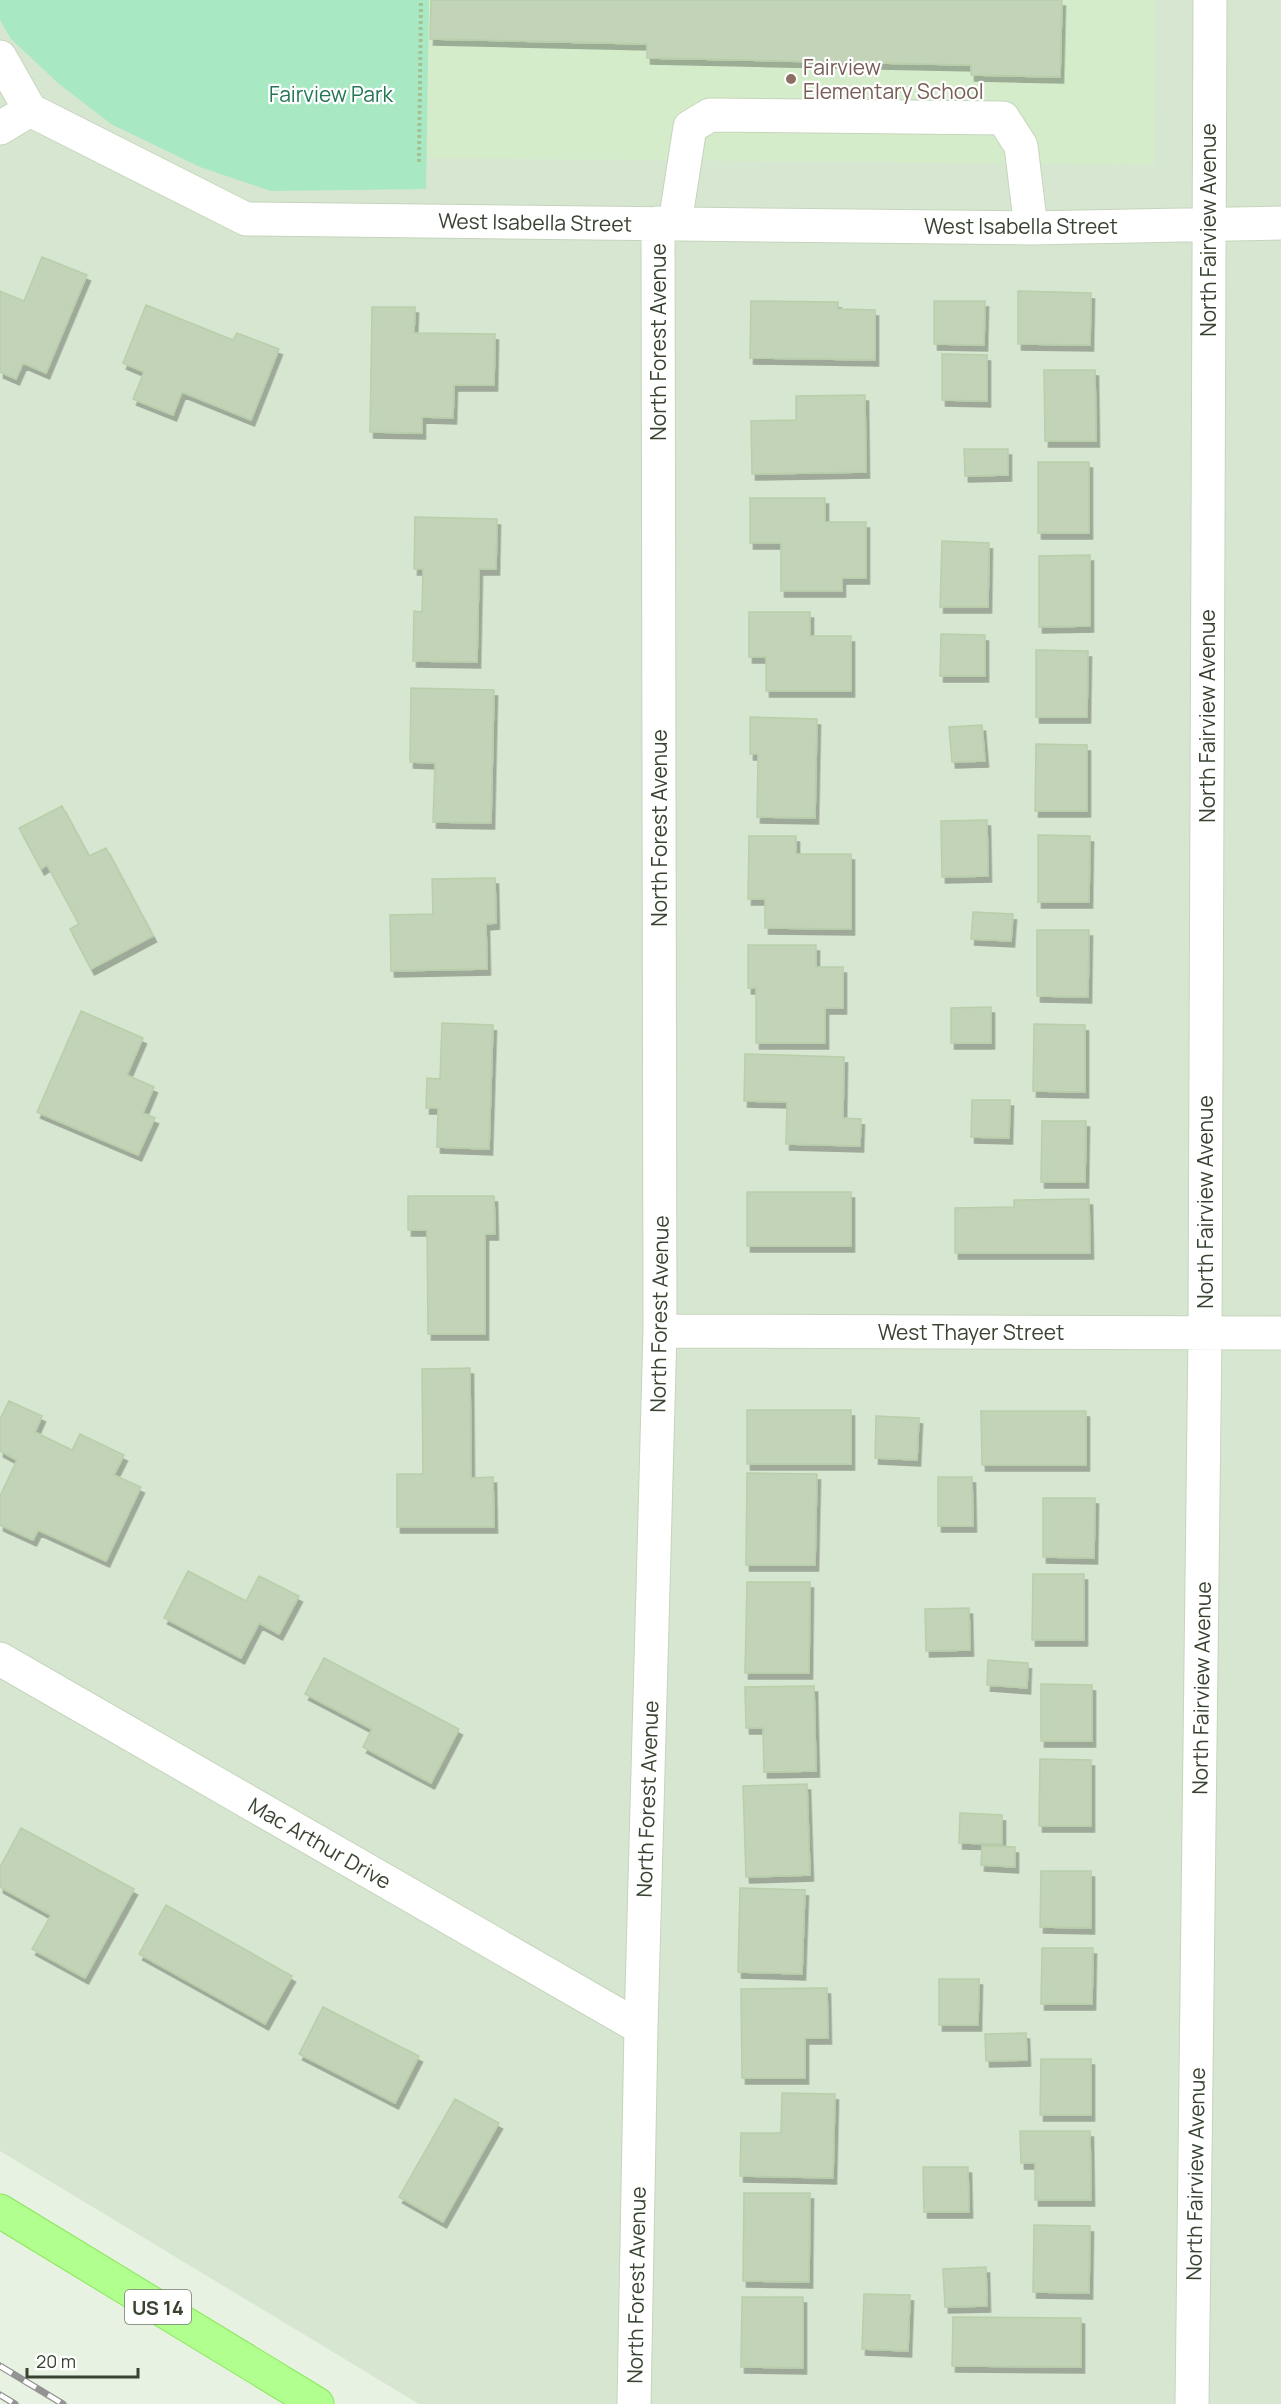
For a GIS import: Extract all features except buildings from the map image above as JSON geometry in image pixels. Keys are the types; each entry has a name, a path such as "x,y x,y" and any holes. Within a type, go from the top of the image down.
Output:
{"main road":[{"name":"US 14","path":"0,2211 317,2404"}],"street":[{"name":"North Fairview Avenue","path":"1192,2404 1205,1333 1210,0"},
{"path":"0,57 30,110 0,128"},
{"name":"West Isabella Street","path":"30,110 246,219 1031,228 1281,224"},
{"name":"North Forest Avenue","path":"634,2404 640,2028 660,1331 667,223 690,127 710,115 1003,118 1022,146 1031,228"},
{"name":"West Thayer Street","path":"660,1331 1281,1333"},
{"name":"Mac Arthur Drive","path":"0,1659 640,2028"}],"path":[{"path":"419,162 421,0"}],"shaded area":[{"path":"0,0 1281,0 1281,2404 419,2404 0,2151"},
{"name":"Fairview Elementary School","path":"429,0 1156,0 1154,165 427,158"}],"green space":[{"name":"Fairview Park","path":"0,0 429,0 426,189 271,191 200,167 111,124 58,83 11,39 0,20"}],"railway":[{"path":"0,2366 63,2404"},
{"path":"0,2395 15,2404"}],"place":[{"name":"Fairview Elementary School","path":"791,79"}]}
